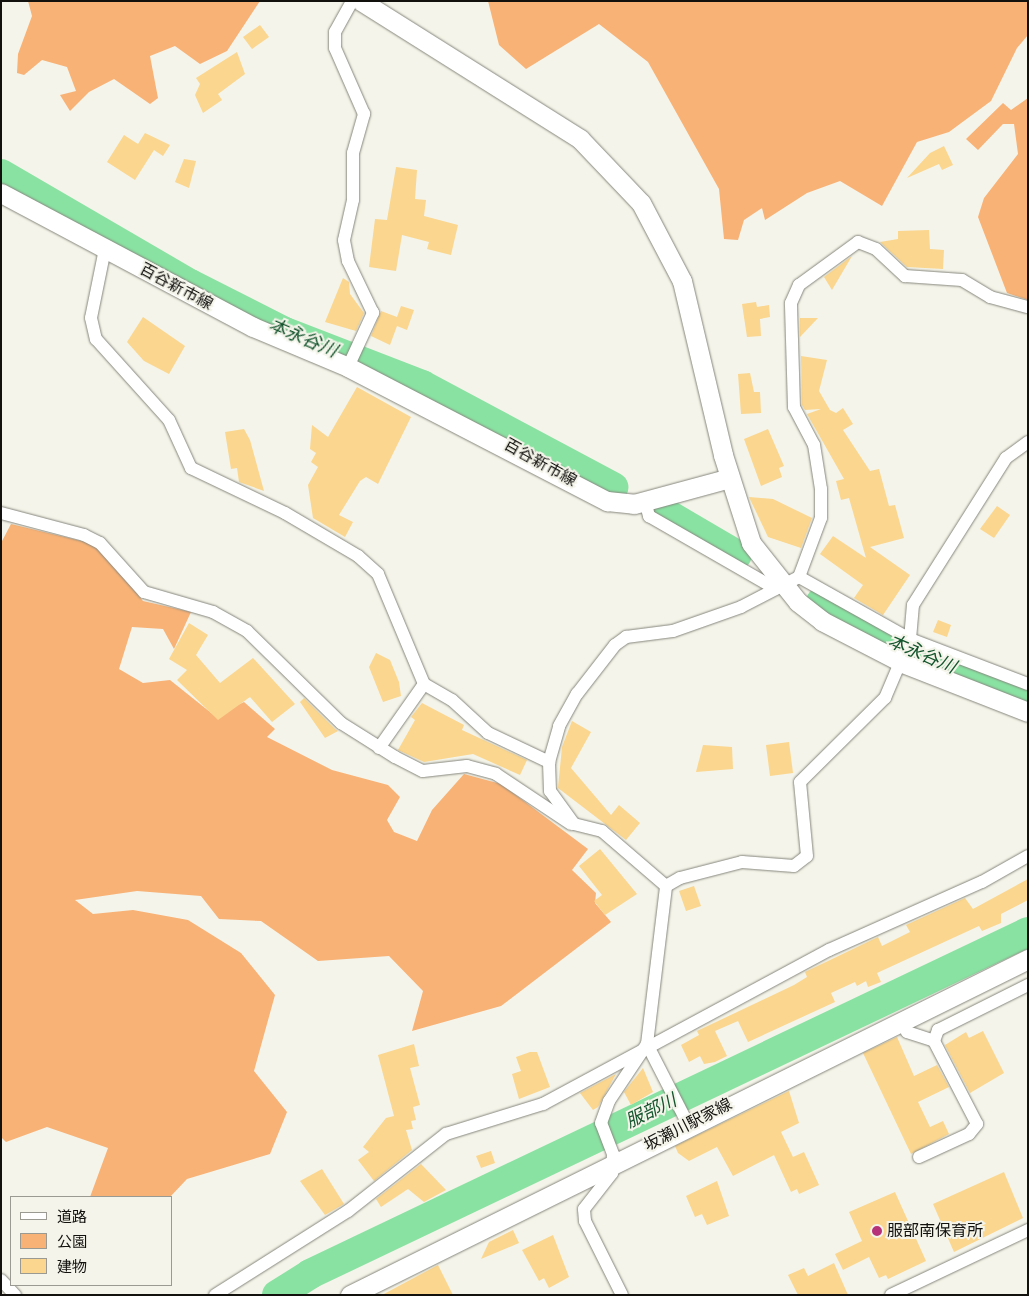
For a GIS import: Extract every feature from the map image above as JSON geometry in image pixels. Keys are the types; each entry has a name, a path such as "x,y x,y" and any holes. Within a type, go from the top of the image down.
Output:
{"main road":[{"path":"361,1 580,140 641,203 682,281 730,478 751,543 779,587 822,620 902,663 1028,712"},
{"name":"百谷新市線","path":"1,193 253,327 348,367 607,501 645,501 730,478"},
{"name":"坂瀬川駅家線","path":"350,1295 612,1155 1028,959"}],"street":[{"path":"348,367 373,313 348,261 344,240 353,200 353,153 364,114 336,48 335,32 352,1"},
{"path":"574,824 550,792 549,762 559,726 577,694 615,645 626,637 673,631 742,607 800,577 820,518 821,489 814,445 794,407 791,303 799,285 858,242 876,249 906,276 962,280 990,296 1028,307"},
{"path":"105,249 91,318 96,339 169,420 191,468 285,513 358,556 378,574 424,684 452,700 488,733 549,762"},
{"path":"666,886 680,878 742,862 794,866 807,856 800,782 884,698 902,663 910,640 913,605 1006,458 1028,442"},
{"path":"645,501 649,516 779,587"},
{"path":"1,513 84,534 100,544 144,592 213,612 247,631 341,723 380,748 423,771 467,766 496,774 574,824 602,831 666,886"},
{"path":"800,577 910,640 1028,684"},
{"path":"380,748 424,684"},
{"path":"215,1295 348,1211 446,1134 542,1104 647,1044 829,950 982,882 1028,856"},
{"path":"622,1295 585,1220 584,1209 612,1174 612,1155 601,1123 609,1101 647,1044 666,886"},
{"path":"934,1042 938,1030 1028,985"},
{"path":"902,1020 907,1032 934,1042 977,1124 969,1134 919,1157"},
{"path":"647,1044 686,1119"},
{"path":"890,1295 1028,1230"},
{"path":"1,1280 15,1295"}],"green space":[{"path":"28,1 260,1 227,51 200,64 175,46 150,56 158,98 150,104 114,79 89,92 70,111 60,95 76,91 67,67 42,60 24,75 17,73 18,54 32,16"},
{"path":"488,1 1028,1 1028,35 1017,48 991,101 949,132 917,142 882,206 840,181 807,193 765,220 762,208 744,220 738,240 724,239 719,189 648,62 599,24 526,69 499,45"},
{"path":"1028,98 1028,300 1007,293 978,217 984,198 1018,154 1014,124 1003,124 978,150 966,139 1003,103 1011,110"},
{"path":"11,524 98,545 143,601 191,612 174,649 163,629 132,627 119,669 143,683 170,680 215,716 244,702 275,729 267,737 332,770 388,785 400,797 387,820 394,832 417,841 432,810 464,774 501,784 588,849 572,870 596,893 595,903 611,922 501,1006 412,1031 423,991 389,956 318,961 261,921 219,919 201,896 137,891 75,900 93,914 133,910 188,920 241,953 275,995 254,1071 287,1112 270,1154 187,1179 171,1196 90,1196 108,1148 47,1127 6,1142 1,1137 1,543"}],"building":[{"path":"260,25 269,37 252,49 243,37"},
{"path":"237,52 245,74 218,94 222,100 203,113 195,95 200,84 196,78"},
{"path":"145,133 170,145 163,156 154,150 135,180 107,162 124,135 138,144"},
{"path":"944,146 953,165 942,170 939,164 907,178 930,153"},
{"path":"184,159 196,161 189,188 175,182"},
{"path":"396,167 417,170 415,199 426,200 424,216 458,225 451,255 427,249 429,242 402,235 396,271 369,267 375,219 387,220"},
{"path":"929,230 930,249 944,250 943,269 907,267 880,242 898,239 898,231"},
{"path":"852,256 832,290 824,277"},
{"path":"343,278 349,282 350,294 364,313 356,331 325,322"},
{"path":"756,302 757,307 769,305 770,317 760,319 761,336 747,337 742,304"},
{"path":"401,306 414,310 407,330 397,326 390,345 371,336 381,311 397,317"},
{"path":"143,317 185,346 169,374 144,361 127,342"},
{"path":"800,318 818,318 800,337"},
{"path":"801,356 827,360 819,391 830,410 836,413 843,408 853,424 843,430 870,471 879,469 889,506 895,505 904,538 870,547 910,575 883,615 854,598 863,585 820,554 833,536 866,558 849,498 841,500 836,481 844,479 807,414 821,409 805,410 802,405"},
{"path":"750,373 754,392 760,392 761,413 741,414 738,374"},
{"path":"357,387 411,417 378,484 366,477 360,481 339,515 353,522 345,537 313,518 308,485 318,467 311,462 316,453 310,449 312,425 328,437"},
{"path":"244,429 250,440 264,491 239,482 237,468 231,469 225,432"},
{"path":"768,429 784,466 779,468 782,477 761,486 744,439"},
{"path":"749,497 773,499 812,518 801,548 768,537"},
{"path":"997,506 1010,515 994,538 980,529"},
{"path":"938,620 951,625 947,637 933,632"},
{"path":"189,623 208,635 196,655 220,683 253,658 295,704 272,722 250,697 218,720 177,680 187,670 169,659"},
{"path":"376,653 390,660 399,682 401,696 383,702 369,667"},
{"path":"304,698 338,731 325,738 300,702"},
{"path":"422,703 464,725 462,730 527,760 520,775 473,754 424,762 398,750 415,720 411,717"},
{"path":"572,721 591,732 571,768 611,815 619,805 640,823 626,840 558,788 562,747"},
{"path":"789,742 793,773 770,776 766,745"},
{"path":"703,745 732,747 733,769 696,772"},
{"path":"600,849 637,894 605,915 594,901 602,895 579,866"},
{"path":"1028,879 1028,900 1001,914 1001,923 982,931 979,926 877,973 881,982 868,987 866,981 857,986 855,982 831,993 835,1002 748,1042 738,1021 715,1031 727,1056 715,1062 704,1064 700,1056 689,1062 681,1045 699,1035 697,1031 794,985 807,977 805,972 878,937 882,946 910,932 906,925 965,898 973,909"},
{"path":"694,886 701,906 686,911 679,891"},
{"path":"983,1031 1004,1073 970,1093 945,1045 966,1032 969,1038"},
{"path":"897,1037 914,1076 937,1065 949,1087 918,1102 930,1127 943,1121 949,1134 911,1154 863,1053"},
{"path":"414,1044 419,1066 410,1068 420,1105 413,1107 416,1120 411,1121 413,1129 406,1130 412,1150 374,1181 358,1160 369,1152 363,1147 386,1118 394,1116 378,1055"},
{"path":"530,1052 537,1052 550,1087 519,1099 512,1074 521,1071 516,1057"},
{"path":"643,1068 653,1092 631,1105 624,1092"},
{"path":"616,1074 598,1107 593,1110 580,1093"},
{"path":"789,1091 799,1123 781,1132 793,1157 804,1152 819,1185 799,1194 797,1189 791,1192 774,1155 733,1176 717,1147 689,1161 678,1153 675,1146"},
{"path":"491,1151 495,1163 481,1168 476,1156"},
{"path":"421,1164 446,1190 424,1202 408,1189 381,1207 376,1199"},
{"path":"322,1169 344,1204 325,1215 300,1181"},
{"path":"1004,1172 1023,1218 954,1252 933,1204"},
{"path":"717,1181 729,1216 707,1225 702,1214 695,1217 686,1196"},
{"path":"895,1192 926,1261 888,1279 886,1275 879,1278 869,1257 843,1270 835,1254 862,1241 849,1212"},
{"path":"513,1230 519,1243 481,1259 489,1242"},
{"path":"553,1235 569,1277 549,1288 544,1278 539,1281 522,1250"},
{"path":"834,1263 848,1295 798,1295 788,1275 804,1268 808,1276"},
{"path":"438,1265 453,1295 382,1295"}],"waterway":[{"name":"本永谷川","path":"1,174 190,284 285,332 422,385 613,487"},
{"name":"本永谷川","path":"667,514 737,555"},
{"name":"本永谷川","path":"821,602 894,644 1028,696"},
{"name":"服部川","path":"277,1295 310,1274 1028,932"}],"place":[{"name":"服部南保育所","path":"877,1231"}]}
